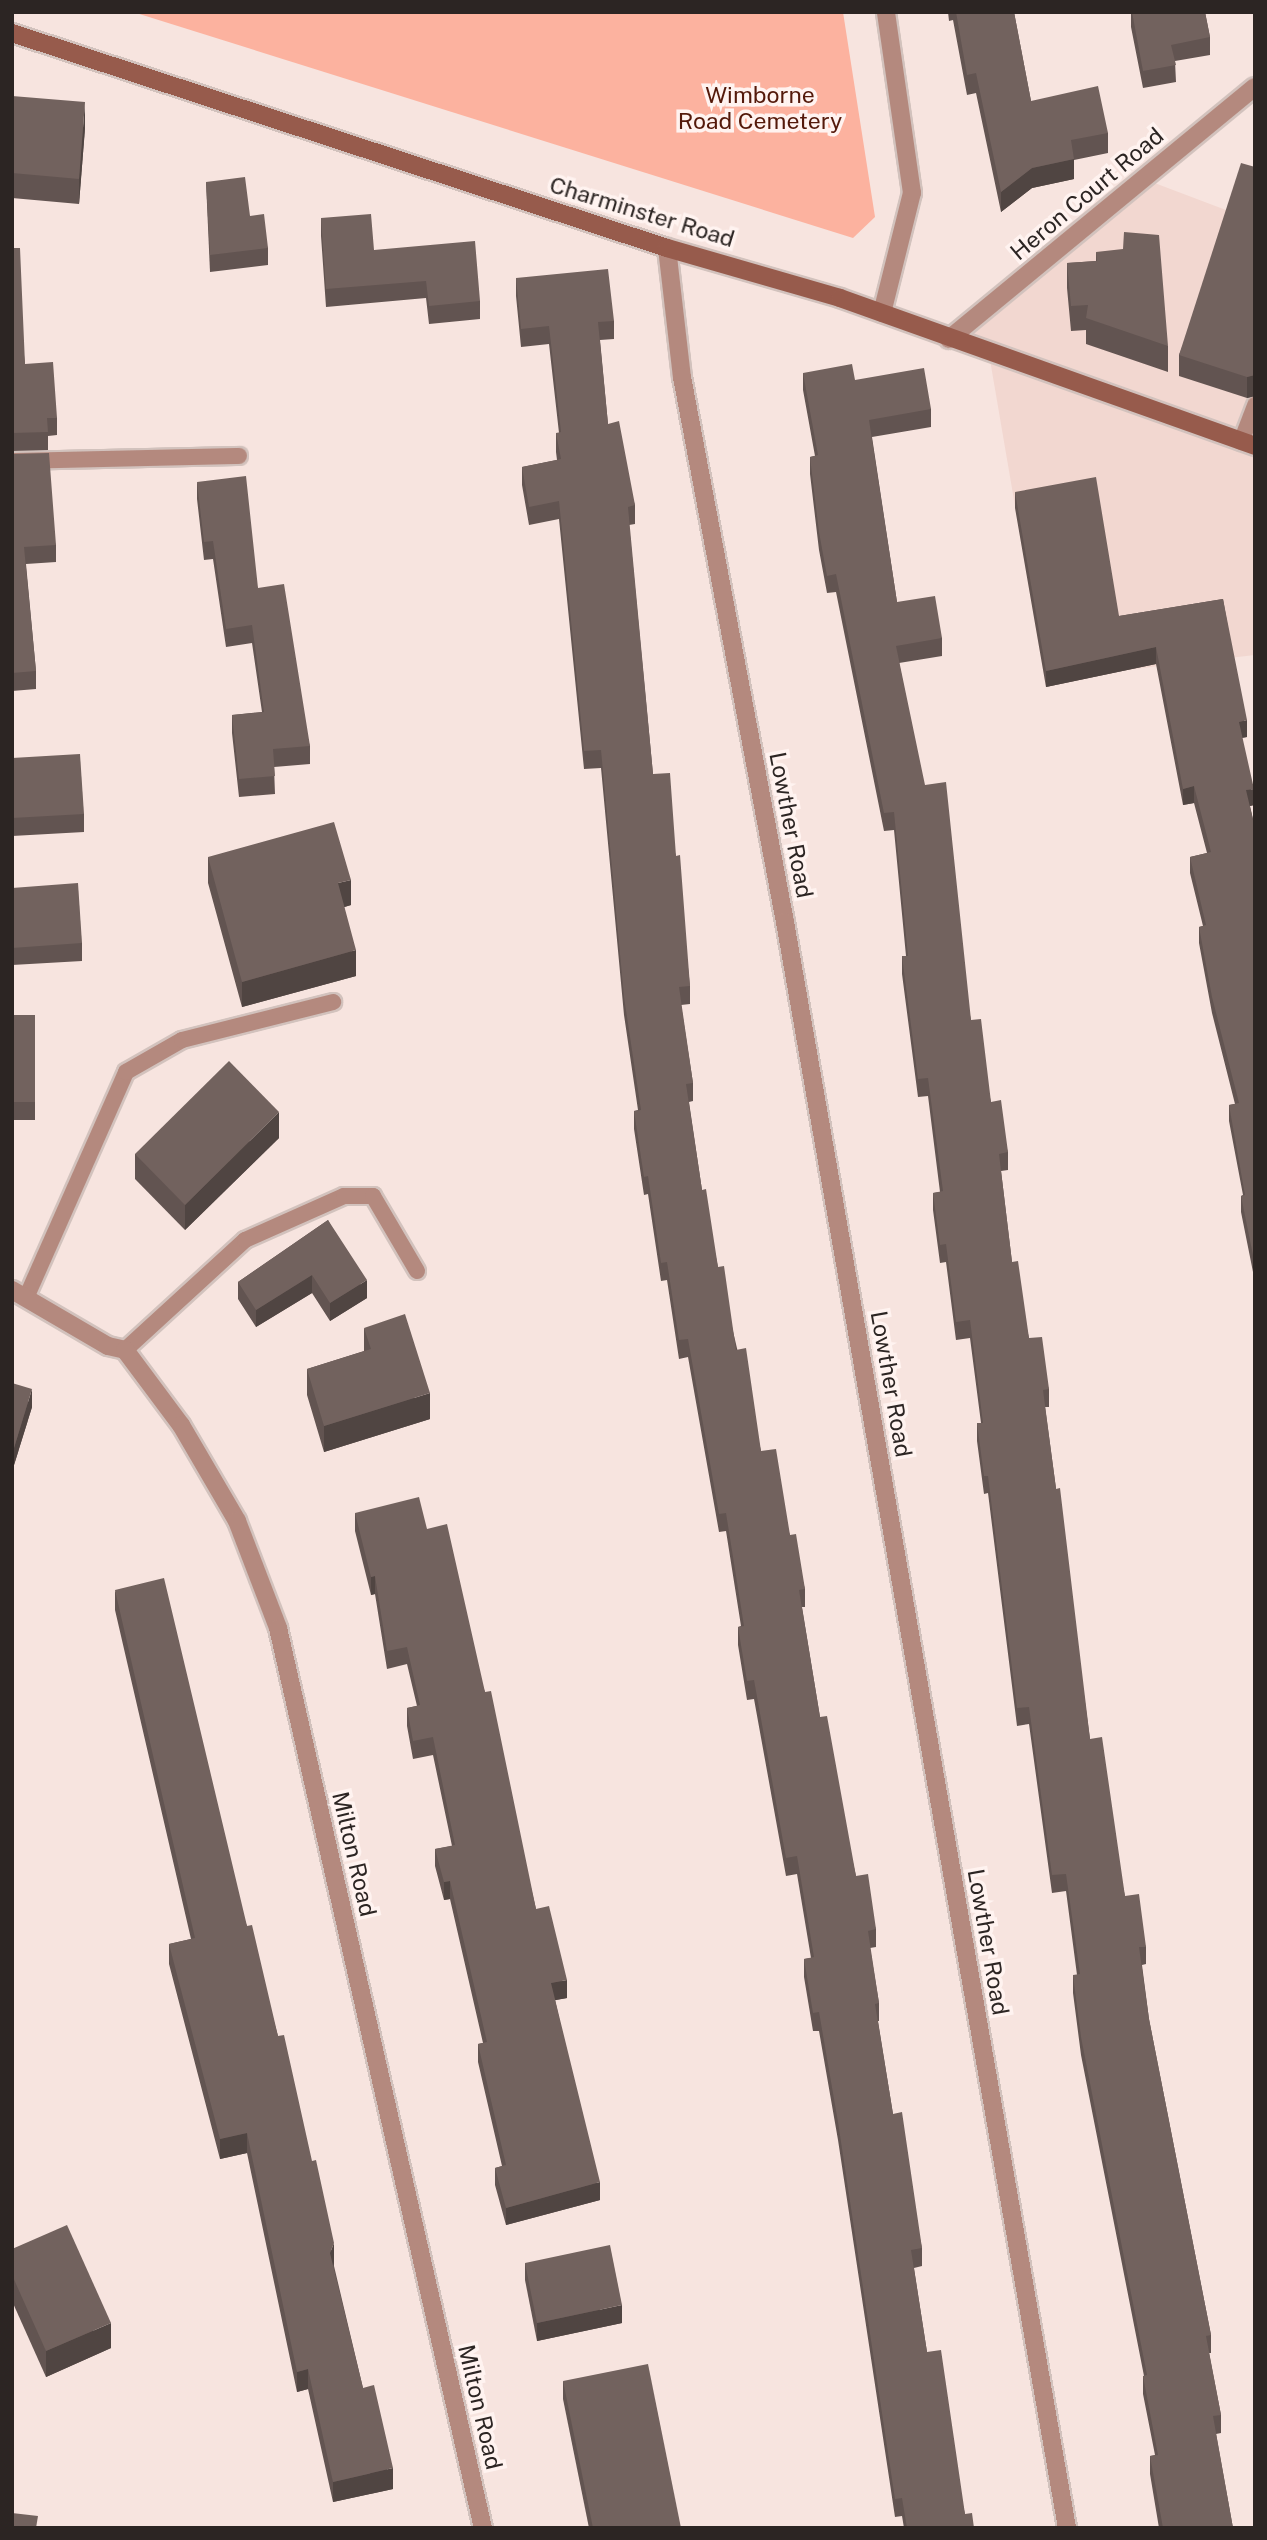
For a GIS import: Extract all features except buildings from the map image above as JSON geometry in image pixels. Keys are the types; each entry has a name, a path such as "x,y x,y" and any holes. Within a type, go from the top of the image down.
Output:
{"main road":[{"name":"Charminster Road","path":"12,33 667,248 882,313 1248,444"}],"street":[{"path":"882,313 912,193 886,12"},
{"name":"Heron Court Road","path":"950,339 1255,86"},
{"name":"Lowther Road","path":"667,248 682,377 785,922 1067,2528"},
{"path":"19,1294 108,1346 125,1350"},
{"name":"Milton Road","path":"125,1350 181,1425 237,1521 278,1629 483,2528"}],"lane":[{"path":"1248,444 1255,405"},
{"path":"12,461 240,456"},
{"path":"19,1294 126,1072 181,1040 333,1002"},
{"path":"125,1350 245,1240 344,1196 373,1196 417,1271"}],"shaded area":[{"path":"1144,179 1255,221 1255,655 1125,670 1046,687 989,354 950,339"}],"green space":[{"name":"Wimborne Road Cemetery","path":"133,12 843,12 875,217 853,238"}]}
